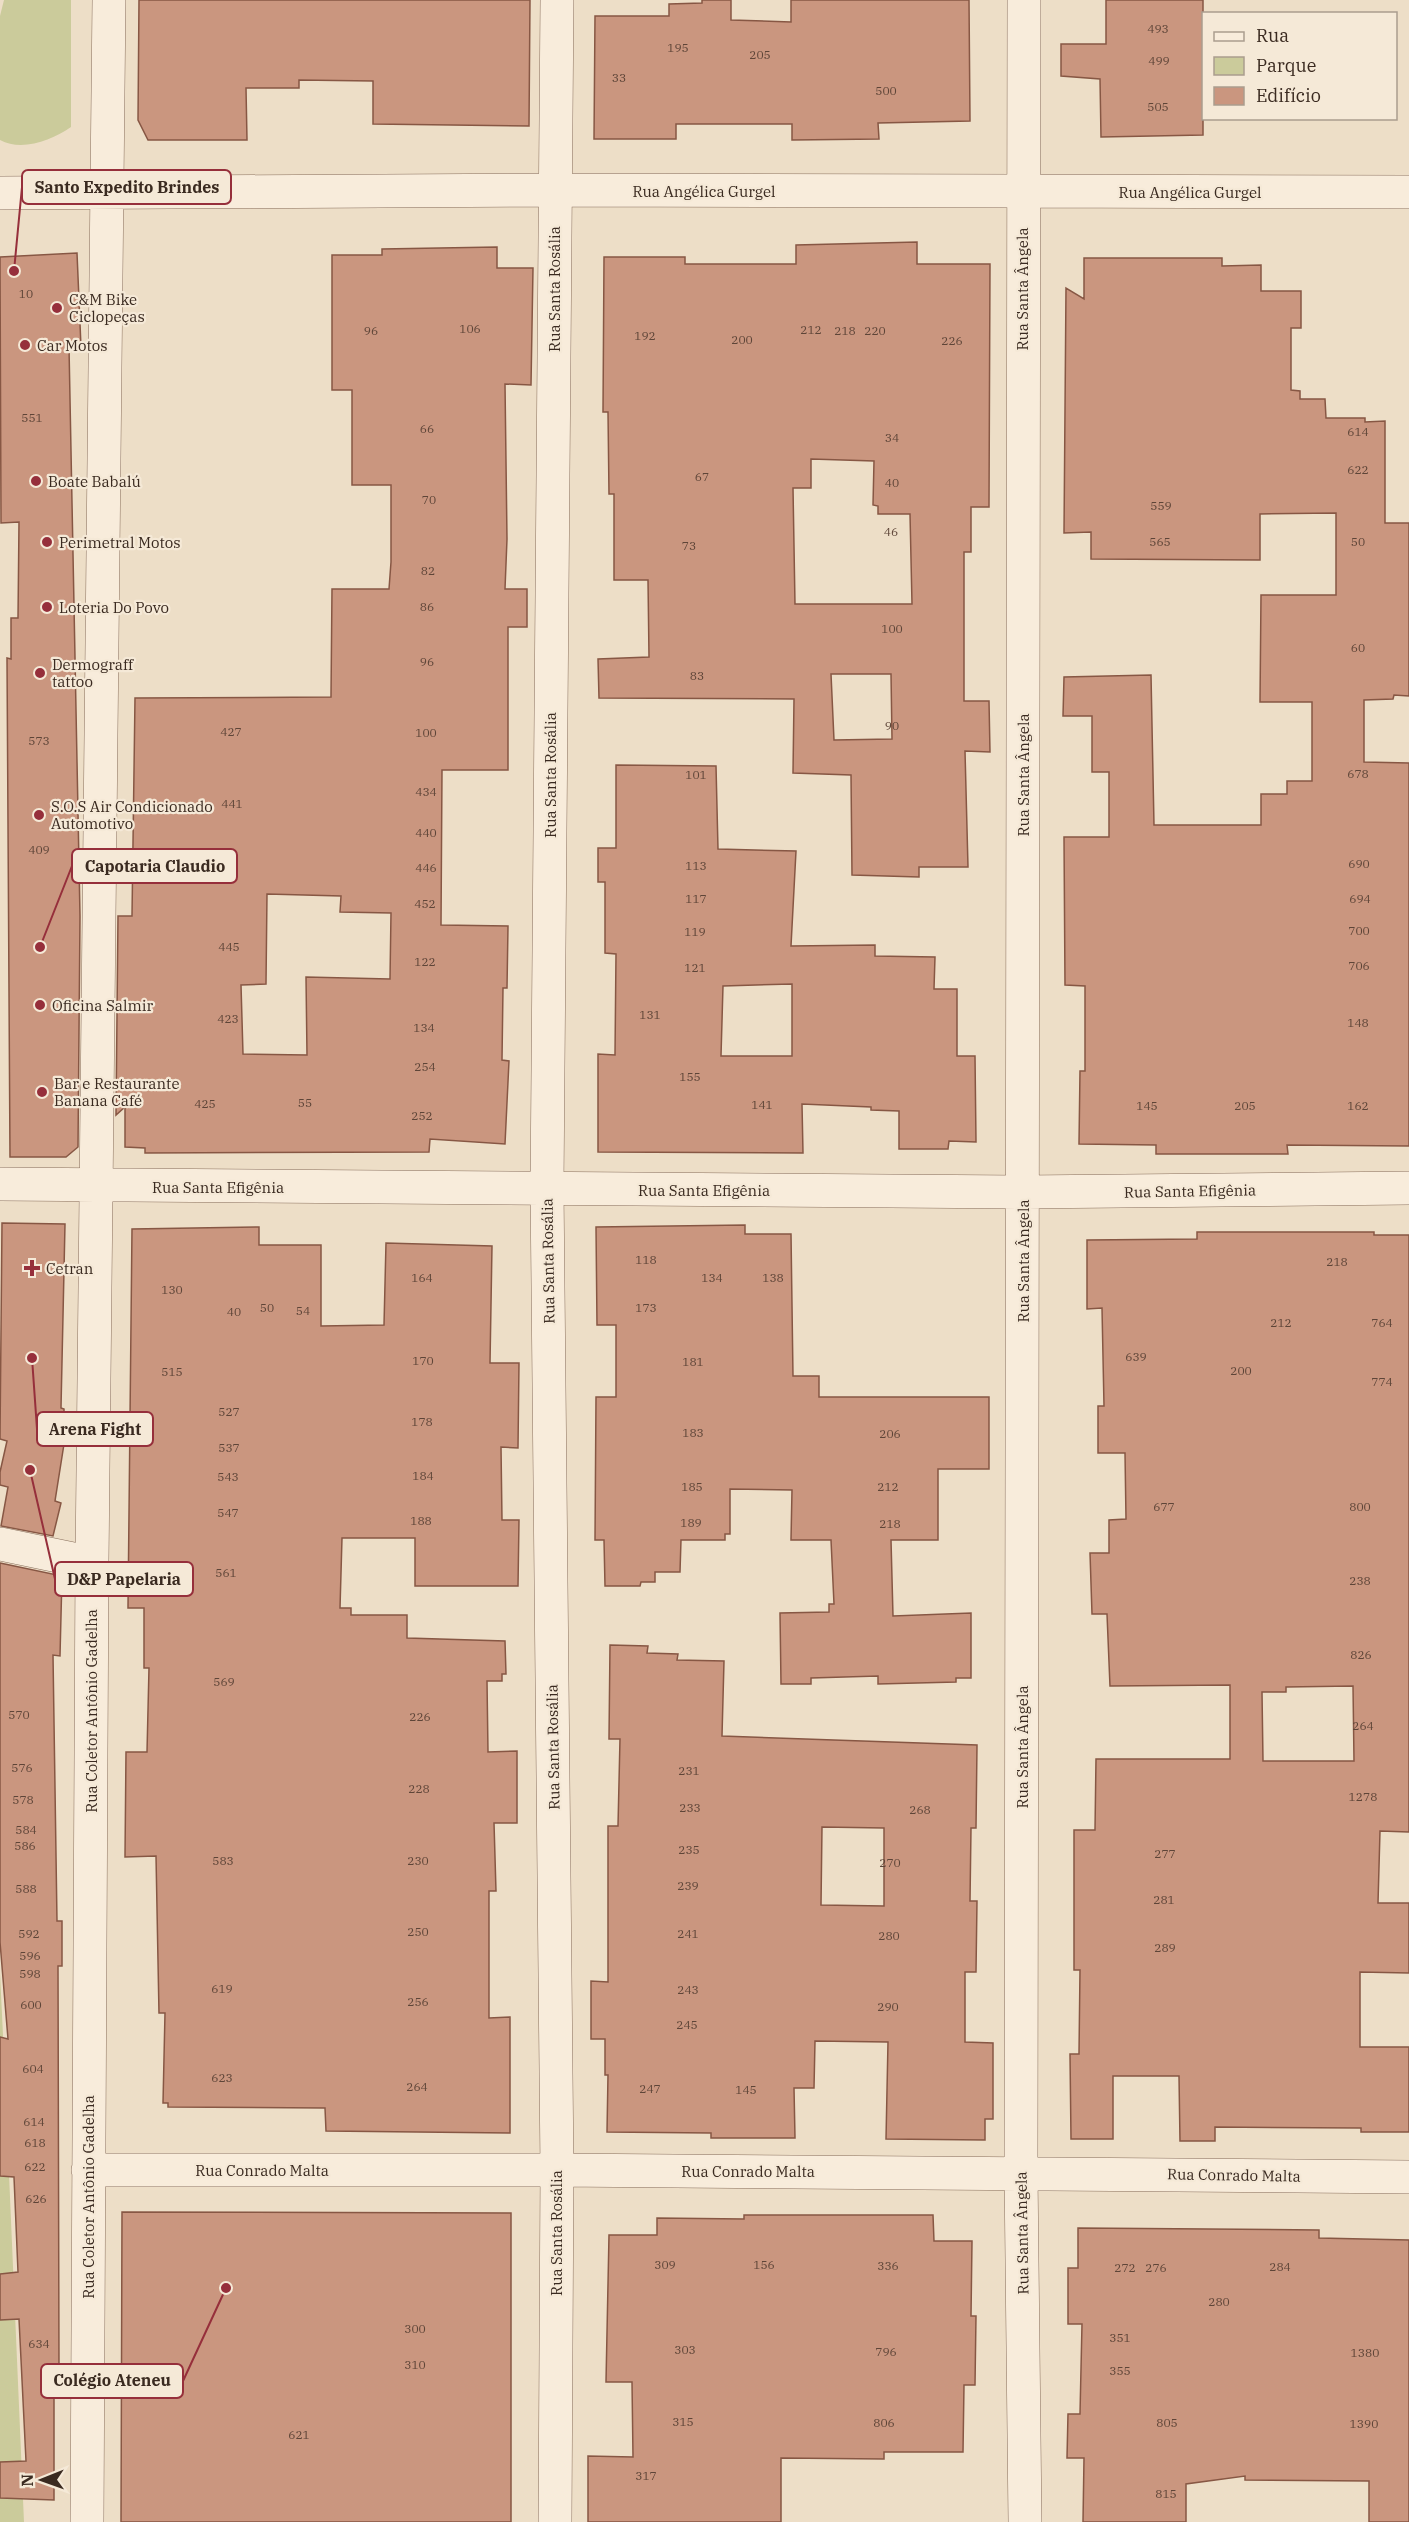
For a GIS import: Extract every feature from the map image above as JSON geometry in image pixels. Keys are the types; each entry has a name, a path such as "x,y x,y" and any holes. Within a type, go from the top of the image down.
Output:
{"street":[{"name":"Rua Coletor Antônio Gadelha","path":"87,2522 92,1563 110,0"},
{"name":"Rua Santa Rosália","path":"555,2522 557,2170 548,1188 557,0"},
{"name":"Rua Santa Ângela","path":"1024,0 1021,2173 1025,2522"},
{"name":"Rua Angélica Gurgel","path":"0,193 555,190 1409,192"},
{"name":"Rua Santa Efigênia","path":"0,1184 98,1187 1023,1192 1409,1188"},
{"path":"0,1544 92,1563"},
{"name":"Rua Conrado Malta","path":"88,2170 557,2170 1409,2177"}],"green space":[{"path":"4,0 71,0 71,127 46,140 27,145 0,140 0,16"},
{"path":"0,1973 3,2035 24,2522 0,2522"}],"building":[{"path":"139,0 530,0 529,126 373,124 373,81 299,80 299,88 246,88 247,140 148,140 138,120"},
{"path":"702,0 731,0 731,20 791,22 791,0 969,0 970,121 878,123 879,139 792,140 792,124 676,124 676,139 594,139 595,16 669,16 669,4 702,3"},
{"path":"1106,0 1203,0 1203,135 1101,137 1100,79 1061,76 1061,44 1106,44"},
{"path":"917,242 917,264 990,264 989,507 971,507 971,552 964,552 964,701 989,701 990,752 965,751 968,867 919,867 919,877 852,875 851,775 793,773 794,699 599,698 598,659 649,657 648,580 614,580 614,494 609,494 608,412 603,412 604,257 685,257 685,264 796,264 796,245","holes":["811,459 874,461 873,505 878,506 878,514 910,514 912,604 795,604 793,488 811,488","831,674 891,674 892,739 834,740"]},
{"path":"497,247 497,268 533,268 531,385 505,384 507,539 505,589 527,589 527,627 508,627 508,770 442,770 441,925 508,926 507,988 503,988 502,1060 509,1061 505,1144 430,1139 429,1152 145,1153 145,1148 125,1147 125,1107 116,1115 118,916 132,916 135,698 331,697 332,589 389,589 391,562 391,485 352,485 352,390 332,390 332,255 382,255 382,249","holes":["267,894 341,896 340,912 391,913 390,979 306,977 307,1055 243,1054 241,985 266,984"]},
{"path":"77,253 81,347 69,347 80,916 78,1147 66,1157 10,1157 7,658 11,659 11,618 18,618 19,522 1,523 0,257"},
{"path":"1084,258 1222,258 1222,266 1261,265 1261,291 1301,291 1301,328 1291,328 1291,390 1300,391 1300,399 1325,399 1326,418 1365,418 1365,422 1385,421 1385,523 1409,523 1409,696 1394,695 1393,699 1364,700 1364,762 1409,763 1409,1146 1287,1145 1288,1154 1156,1154 1156,1145 1079,1144 1080,1071 1085,1071 1085,986 1065,985 1064,837 1109,837 1109,772 1092,772 1092,716 1063,716 1064,677 1151,675 1154,825 1261,825 1261,794 1287,794 1287,781 1312,781 1312,702 1260,702 1261,595 1336,595 1336,513 1260,514 1260,560 1091,559 1091,532 1064,533 1066,288 1084,299"},
{"path":"616,765 716,766 718,849 796,851 791,946 875,945 875,956 935,957 934,989 957,989 957,1056 975,1056 976,1142 949,1141 948,1149 899,1149 899,1111 871,1110 871,1107 802,1104 803,1153 598,1152 598,1054 615,1055 616,954 605,953 605,882 598,882 598,848 616,848","holes":["792,984 792,1056 721,1056 723,986"]},
{"path":"2,1223 65,1224 61,1408 64,1409 64,1444 55,1501 61,1503 53,1536 1,1526 8,1487 0,1485 0,1472 7,1441 0,1439"},
{"path":"745,1225 745,1234 791,1234 793,1376 819,1376 819,1397 989,1397 989,1469 938,1469 938,1540 891,1540 893,1616 971,1613 971,1678 956,1678 956,1682 878,1684 878,1676 811,1678 811,1684 781,1684 780,1613 829,1612 829,1604 834,1604 831,1540 791,1540 792,1490 730,1489 730,1534 725,1534 725,1540 681,1540 680,1572 655,1572 655,1582 641,1582 640,1586 605,1586 604,1540 595,1540 596,1397 616,1397 616,1325 597,1325 596,1227"},
{"path":"259,1227 259,1245 321,1245 321,1326 384,1325 386,1243 492,1246 490,1363 519,1363 518,1448 501,1447 502,1520 519,1520 518,1586 415,1586 415,1538 342,1538 340,1608 351,1608 351,1615 407,1615 407,1638 505,1641 506,1674 502,1674 502,1681 487,1681 488,1752 517,1751 517,1823 494,1823 496,1891 489,1891 489,2018 510,2017 510,2133 326,2131 325,2108 168,2107 168,2103 163,2103 165,2013 159,2013 156,1856 125,1857 126,1752 147,1752 149,1668 144,1668 144,1608 128,1608 132,1229"},
{"path":"1197,1232 1374,1232 1374,1235 1409,1235 1409,1832 1380,1831 1378,1903 1409,1903 1409,1973 1360,1972 1360,2047 1409,2047 1409,2132 1361,2132 1361,2128 1215,2127 1215,2141 1180,2141 1179,2076 1113,2076 1113,2139 1071,2139 1070,2054 1079,2054 1080,1970 1074,1970 1074,1830 1095,1830 1096,1759 1230,1759 1230,1685 1110,1686 1107,1614 1092,1614 1090,1553 1109,1553 1109,1520 1126,1519 1125,1453 1098,1453 1098,1406 1104,1406 1102,1308 1087,1309 1087,1240 1197,1239","holes":["1353,1686 1354,1761 1263,1761 1262,1692 1286,1692 1286,1687"]},
{"path":"0,1563 62,1576 60,1656 53,1655 57,1921 62,1921 62,1966 58,1966 59,2368 54,2368 54,2500 0,2498 0,2462 26,2461 19,2319 0,2320 0,2274 18,2272 14,2177 0,2176 0,2037 8,2039 0,1942"},
{"path":"610,1645 648,1646 647,1653 678,1654 677,1660 724,1661 722,1736 977,1745 976,1828 971,1828 970,1901 977,1901 976,1972 965,1972 965,2042 993,2043 993,2119 985,2119 985,2140 886,2139 888,2042 815,2041 814,2088 794,2088 795,2138 711,2138 711,2133 607,2132 608,2075 605,2075 605,2039 591,2039 591,1981 608,1982 608,1826 618,1826 620,1739 609,1739","holes":["822,1827 884,1828 884,1906 821,1905"]},
{"path":"122,2212 511,2213 511,2522 121,2522"},
{"path":"744,2215 933,2215 934,2241 972,2241 971,2316 976,2316 975,2385 964,2385 963,2452 884,2452 884,2459 781,2458 781,2522 588,2522 588,2456 633,2457 632,2382 606,2382 609,2235 657,2235 657,2218 744,2219"},
{"path":"1078,2228 1319,2230 1319,2238 1409,2240 1409,2522 1369,2522 1369,2481 1245,2480 1245,2476 1186,2484 1186,2522 1083,2522 1084,2458 1067,2458 1068,2414 1080,2414 1082,2324 1068,2324 1068,2268 1078,2268"}],"place":[{"name":"Santo Expedito Brindes","path":"14,271"},
{"name":"C&M Bike Ciclopeças","path":"57,308"},
{"name":"Car Motos","path":"25,345"},
{"name":"Boate Babalú","path":"36,481"},
{"name":"Perimetral Motos","path":"47,542"},
{"name":"Loteria Do Povo","path":"47,607"},
{"name":"Dermograff tattoo","path":"40,673"},
{"name":"S.O.S Air Condicionado Automotivo","path":"39,815"},
{"name":"Capotaria Claudio","path":"40,947"},
{"name":"Oficina Salmir","path":"40,1005"},
{"name":"Bar e Restaurante Banana Café","path":"42,1092"},
{"name":"Cetran","path":"32,1268"},
{"name":"Arena Fight","path":"32,1358"},
{"name":"D&P Papelaria","path":"30,1470"},
{"name":"Colégio Ateneu","path":"226,2288"}]}
